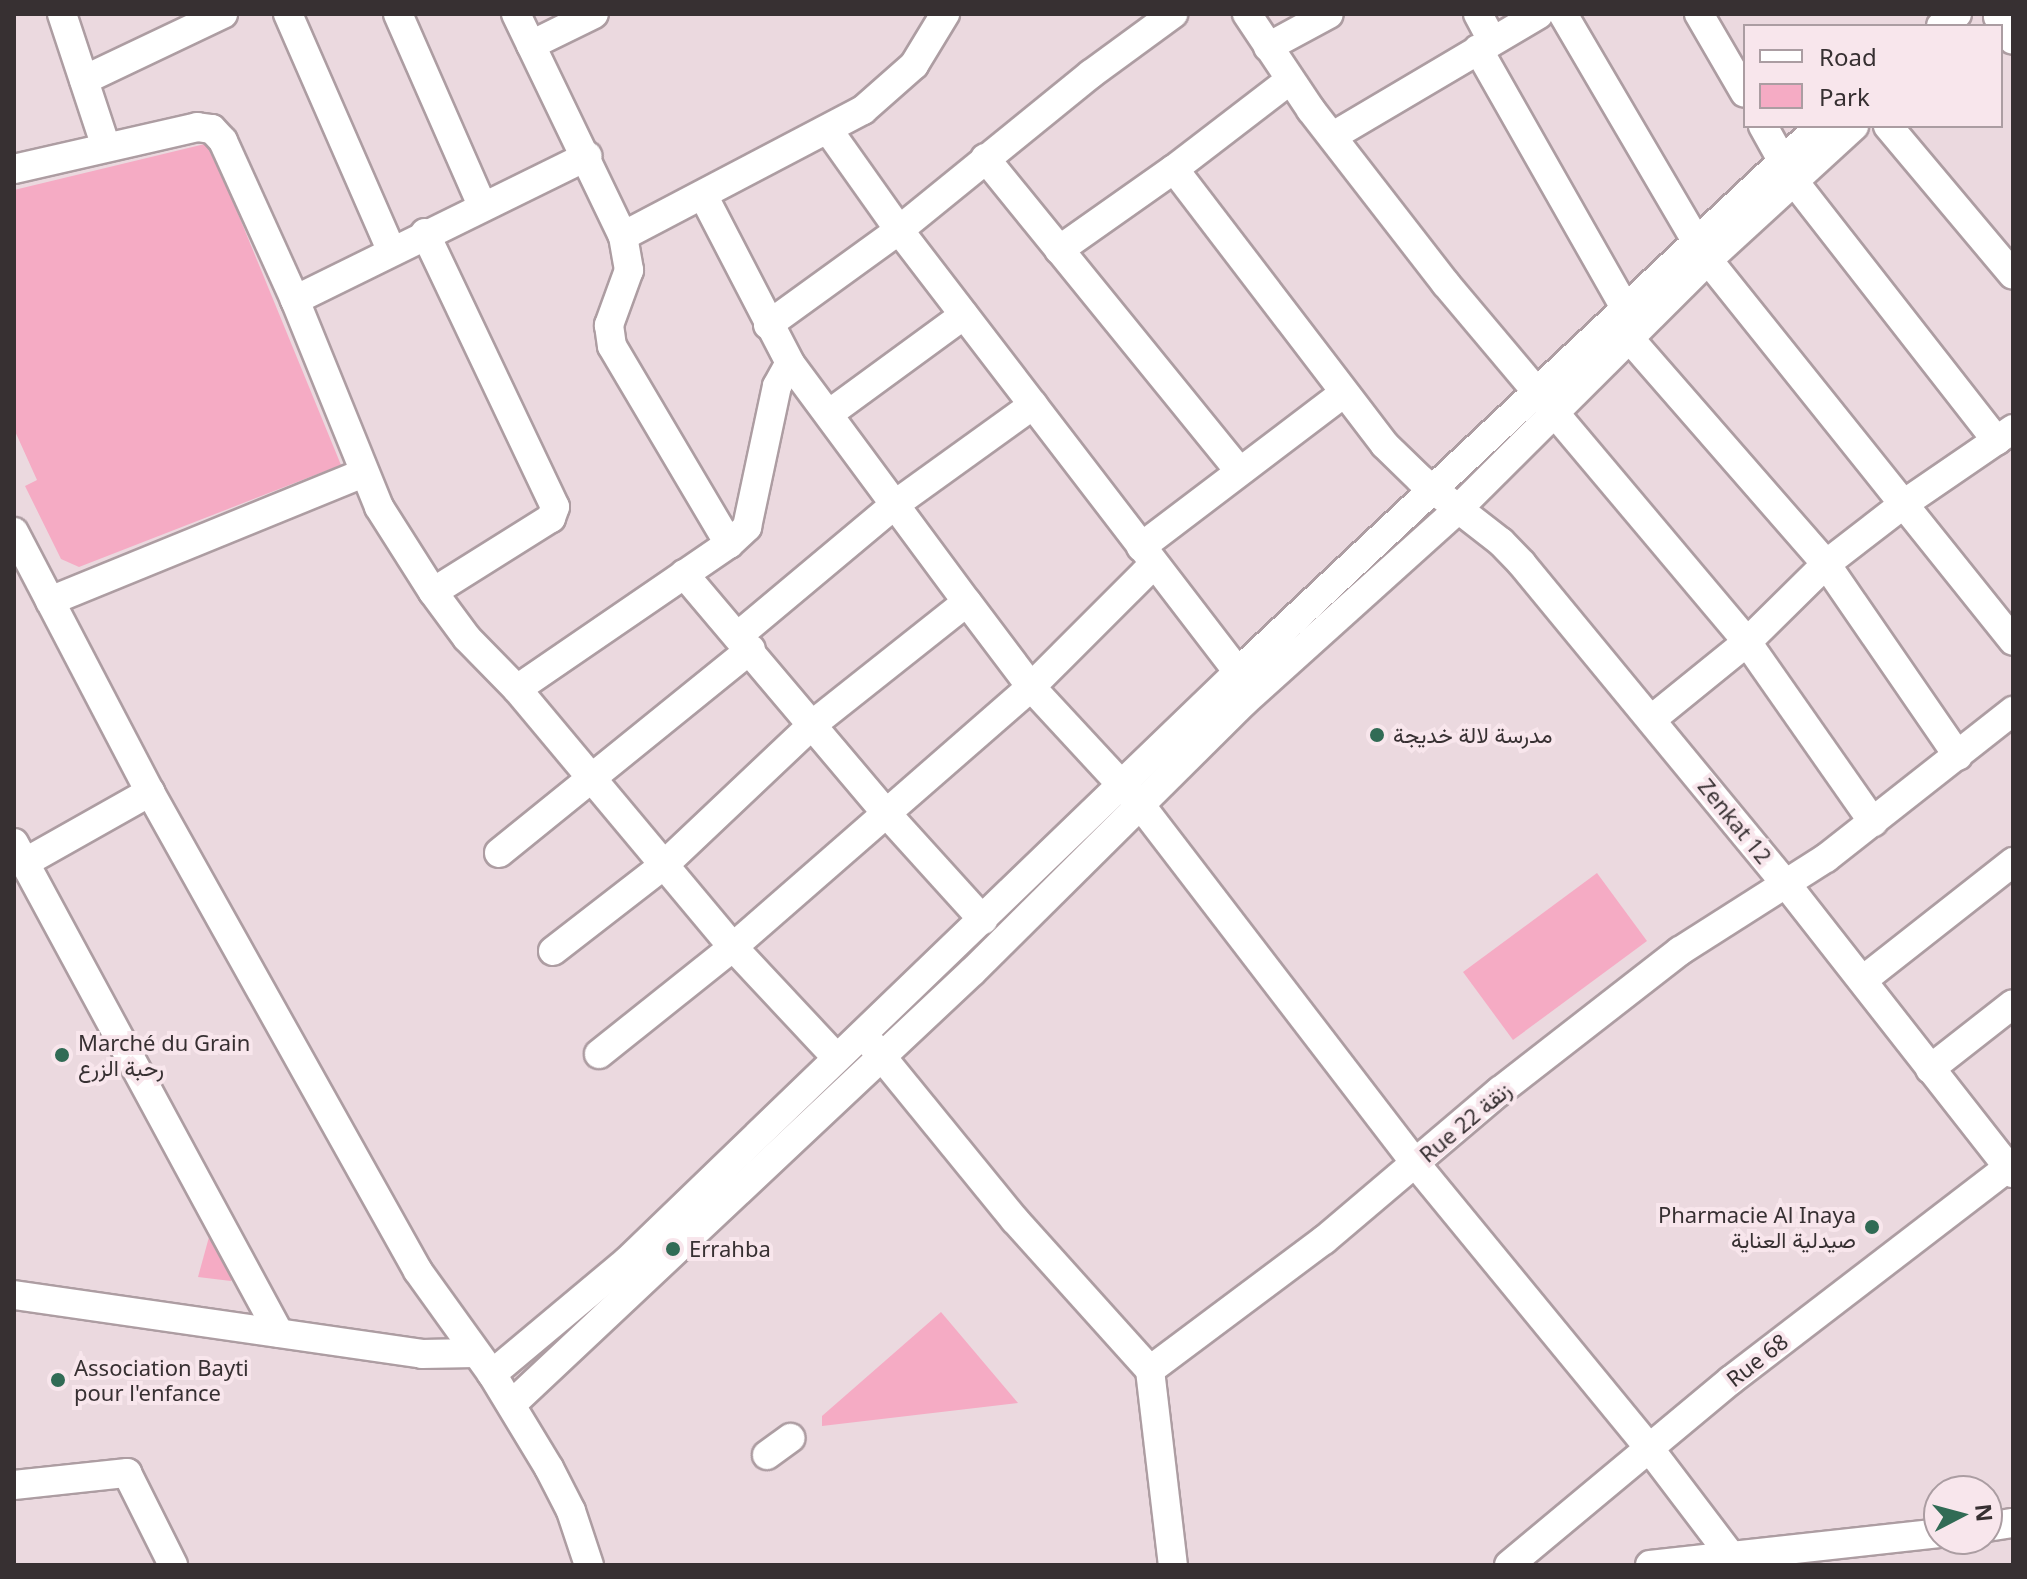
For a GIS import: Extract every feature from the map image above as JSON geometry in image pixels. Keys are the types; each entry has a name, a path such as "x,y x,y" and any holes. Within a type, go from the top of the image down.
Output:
{"street":[{"path":"62,14 106,147"},
{"path":"288,14 391,250"},
{"path":"398,14 482,205"},
{"path":"516,14 588,156 623,236 629,270 609,325 612,346 729,544"},
{"path":"531,45 594,14"},
{"path":"623,236 829,131 890,90 914,65 945,14"},
{"path":"768,325 899,230 985,158 1173,14"},
{"path":"1247,14 1290,80 1543,403 1747,642 1873,822"},
{"path":"1268,47 1329,14"},
{"path":"1478,14 1485,45 1625,308"},
{"path":"1333,136 1539,14"},
{"path":"1563,14 1702,250 2013,641"},
{"path":"1699,14 1743,90"},
{"path":"84,80 218,15"},
{"path":"1059,250 1174,169 1290,80"},
{"path":"14,169 197,127 212,129 223,141 295,300 379,507 433,592 467,638 517,689 733,947 836,1057"},
{"path":"1652,719 1747,642 1826,564 1905,503 2005,435 1787,170 1764,128"},
{"path":"512,1404 984,960 1142,807 1244,702 1457,510 1625,308 1702,250 1787,170 1818,128"},
{"path":"1787,170 1851,128"},
{"path":"1890,128 2013,275"},
{"path":"829,131 899,230 1238,672"},
{"path":"295,300 425,233 588,156"},
{"path":"985,158 1239,470"},
{"name":"Zenkat 12","path":"1174,169 1385,445 1434,491 1501,542 1522,564 1787,885 2011,1168"},
{"path":"703,195 790,363 1031,687 1142,807 1415,1163 1649,1448 1731,1556"},
{"path":"425,233 555,507 551,518 433,592"},
{"path":"14,1295 484,1363 626,1262 1238,672 1434,491 1629,338 1702,250"},
{"path":"830,413 964,315"},
{"path":"1629,338 1826,564 1958,756"},
{"path":"517,689 729,544 747,527 777,386 790,363"},
{"path":"599,1054 733,947 1031,687 1147,556 1239,470 1344,393"},
{"path":"499,853 592,779 897,503 1033,405"},
{"path":"50,601 364,473"},
{"path":"14,532 150,792 418,1271 512,1404 571,1511 589,1565"},
{"path":"684,574 745,642 887,814 983,920"},
{"path":"553,951 664,865 813,724 967,602"},
{"name":"Rue 22 زنقة","path":"1150,1370 1324,1240 1500,1091 1680,951 1787,885 1873,822 2013,711"},
{"path":"150,792 19,853 279,1333"},
{"path":"1863,980 2013,862"},
{"path":"1930,1069 2013,1004"},
{"path":"861,1033 1015,1220 1150,1370 1173,1565"},
{"name":"Rue 68","path":"1509,1565 1649,1448 1908,1241 2011,1168"},
{"path":"767,1455 790,1438"},
{"path":"14,1485 127,1473 173,1565"},
{"path":"1650,1565 1923,1535"}],"green space":[{"path":"209,143 341,465 79,567 61,559 25,486 37,480 14,429 14,190"},
{"path":"1597,873 1647,941 1513,1040 1463,972"},
{"path":"209,1237 233,1278 231,1281 198,1277"},
{"path":"941,1312 1018,1403 822,1426 822,1416"}],"place":[{"name":"مدرسة لالة خديجة","path":"1377,735"},
{"name":"Marché du Grain رحبة الزرع","path":"62,1055"},
{"name":"Pharmacie Al Inaya صيدلية العناية","path":"1872,1227"},
{"name":"Errahba","path":"673,1249"},
{"name":"Association Bayti pour l'enfance","path":"58,1380"}]}
